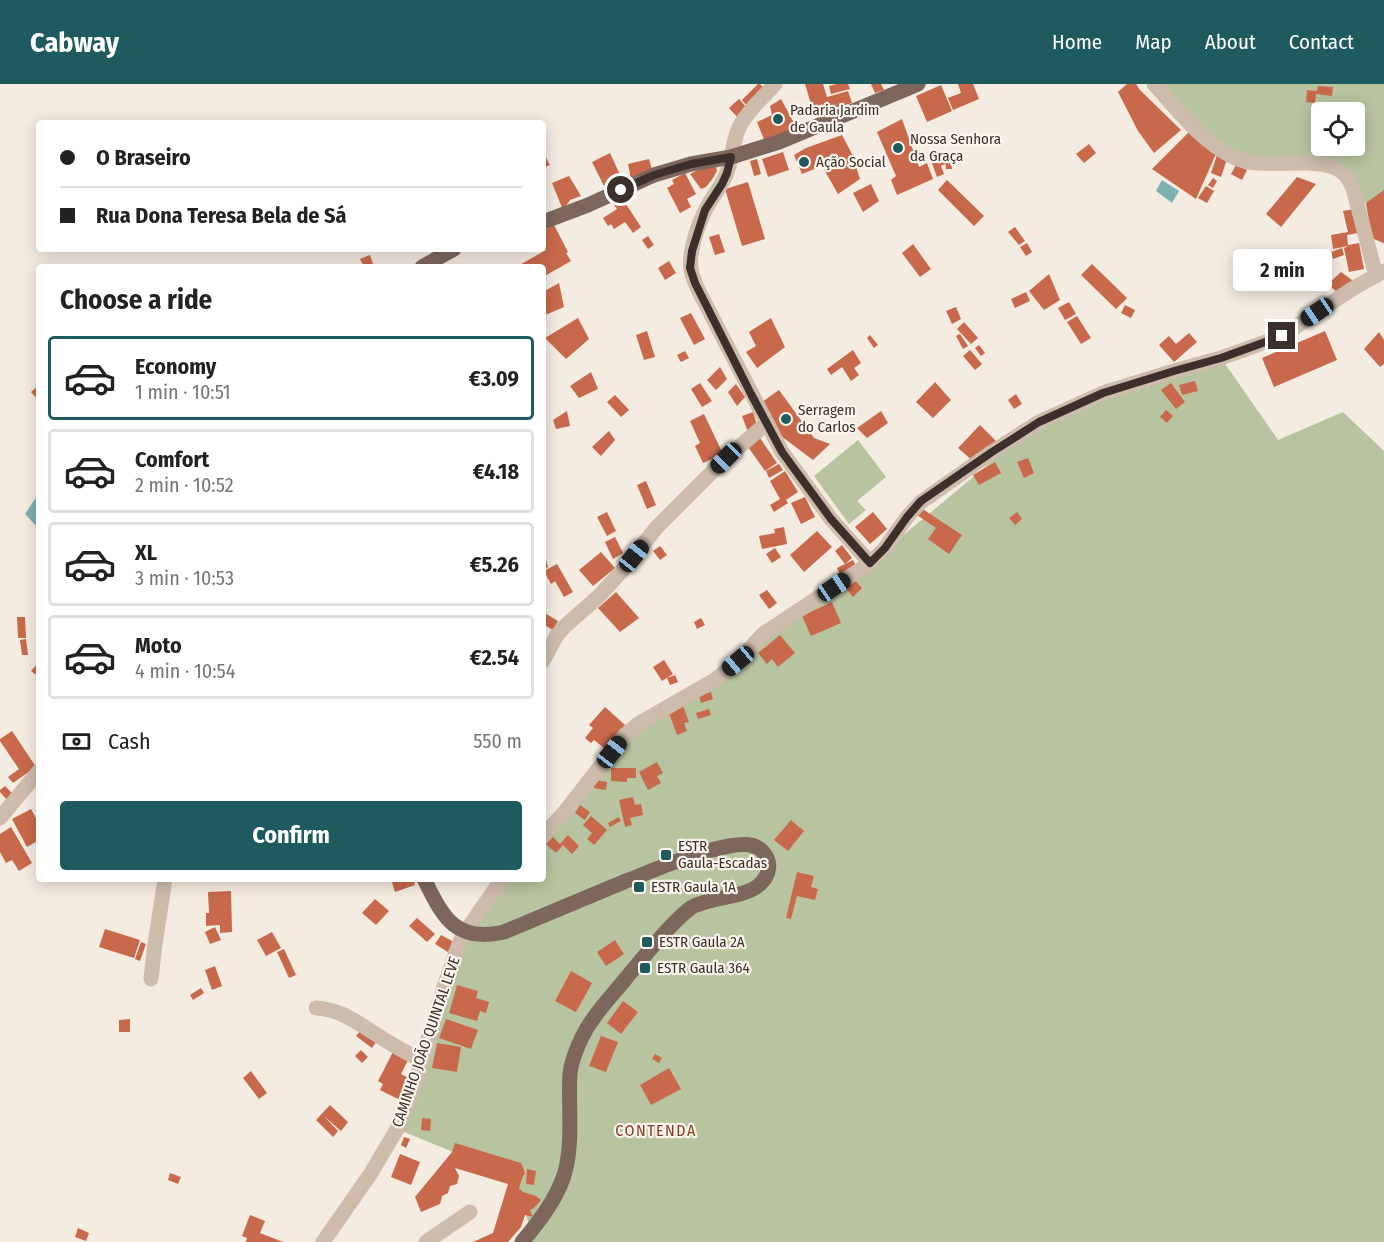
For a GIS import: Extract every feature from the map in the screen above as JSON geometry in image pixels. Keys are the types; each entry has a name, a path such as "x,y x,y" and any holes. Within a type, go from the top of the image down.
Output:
{"main road":[{"path":"546,221 588,205 654,175 691,164 731,157 779,142 918,84"},
{"path":"427,264 449,252"},
{"path":"426,882 440,910 453,924 474,934 490,936 685,858 727,846 751,845 760,848 768,861 769,870 765,878 751,891 705,902 691,908 680,917 657,940 591,1020 579,1044 570,1071 570,1142 566,1170 556,1195 522,1242"}],"street":[{"path":"776,84 742,120 727,173 705,210 692,251 690,268 699,292 782,452 831,519 870,563"},
{"path":"546,832 563,814 624,736 638,724 713,681 738,661 763,634 870,563 885,548 921,501 992,452 1039,422 1103,393 1221,358 1282,336 1380,273 1353,188 1341,171 1332,166 1318,164 1244,162 1231,156 1204,138 1154,84"},
{"path":"546,655 557,635 598,597 657,527 726,458 767,423"},
{"path":"0,818 36,775"},
{"path":"152,979 165,882"},
{"name":"CAMINHO JOÃO QUINTAL LEVE","path":"323,1242 371,1173 405,1113 459,944 500,882"},
{"path":"316,1008 327,1008 340,1012 421,1060"},
{"path":"426,1242 470,1212"}],"green space":[{"path":"1154,84 1384,84 1384,244 1372,238 1366,203 1356,198 1341,170 1231,156"},
{"path":"1221,358 1278,440 1343,412 1384,451 1384,1242 518,1242 531,1231 514,1177 397,1129 466,931 506,882 546,882 546,832 624,736 870,563 1039,422"},
{"path":"858,440 886,477 857,501 866,510 849,524 814,476"}],"water":[{"path":"1162,180 1179,191 1172,203 1156,191"},
{"path":"36,498 36,526 25,514"}],"building":[{"path":"758,84 765,89 747,106 742,100"},
{"path":"805,84 823,84 827,97 848,91 852,103 814,114"},
{"path":"848,84 850,89 831,94 829,86"},
{"path":"871,84 881,84 884,90 875,93"},
{"path":"958,84 973,84 979,99 953,110 948,98 961,93"},
{"path":"1127,84 1136,84 1181,130 1154,153 1138,131 1118,92"},
{"path":"941,85 952,111 927,122 916,96"},
{"path":"1318,86 1333,87 1332,96 1316,94 1315,102 1306,102 1307,90 1317,91"},
{"path":"739,99 748,109 738,118 729,108"},
{"name":"Padaria Jardim de Gaula","path":"781,99 796,127 765,142 757,122 772,115 770,106"},
{"name":"Nossa Senhora da Graça","path":"902,119 919,167 927,163 933,179 897,195 891,180 896,176 877,132"},
{"path":"1189,132 1216,154 1196,199 1152,169"},
{"path":"842,135 852,154 860,179 838,194 822,166 802,174 794,155 806,148"},
{"path":"1089,144 1096,153 1084,163 1076,154"},
{"path":"783,152 789,170 768,177 762,159"},
{"path":"610,153 621,177 604,186 592,162"},
{"path":"941,154 945,164 941,166 944,174 937,177 930,158"},
{"path":"1217,155 1227,159 1221,177 1211,173"},
{"path":"951,158 952,169 946,169 945,159"},
{"path":"649,159 653,173 631,179 628,164"},
{"path":"757,159 761,174 754,176 750,161"},
{"path":"1236,165 1247,170 1242,180 1231,174"},
{"path":"716,167 717,171 713,178 706,187 701,189 690,174 700,169"},
{"path":"685,173 696,194 687,199 691,207 680,213 667,188 674,184 672,180"},
{"path":"569,176 581,196 570,200 563,210 552,183"},
{"path":"1297,177 1316,184 1281,227 1266,214"},
{"path":"1213,178 1217,181 1213,188 1208,185"},
{"path":"947,180 984,216 974,226 938,190"},
{"path":"748,182 765,239 742,246 725,189"},
{"path":"871,184 879,201 863,212 853,193"},
{"path":"1206,186 1214,191 1207,203 1198,198"},
{"path":"1384,190 1384,243 1372,238 1366,203"},
{"path":"620,195 641,227 633,233 625,222 614,229 611,224 608,226 603,218 617,209 611,201"},
{"path":"1354,209 1358,233 1347,235 1348,245 1359,243 1364,269 1349,272 1344,248 1348,246 1333,249 1331,235 1348,232 1343,211"},
{"path":"554,225 571,261 546,275 546,264 521,264 546,252 546,229"},
{"path":"1015,227 1025,241 1019,245 1008,232"},
{"path":"719,234 725,252 715,255 709,237"},
{"path":"648,236 654,245 648,249 642,240"},
{"path":"1027,243 1032,252 1026,256 1020,247"},
{"path":"913,244 931,269 920,277 902,253"},
{"path":"1342,248 1344,255 1333,259 1331,252"},
{"path":"370,255 373,264 362,264 360,259"},
{"path":"669,261 676,273 665,280 658,268"},
{"path":"1092,264 1127,298 1116,309 1081,275"},
{"path":"1341,272 1356,283 1339,294 1328,284"},
{"path":"1049,274 1060,300 1044,310 1029,291"},
{"path":"559,283 564,307 546,315 546,290"},
{"path":"1026,292 1030,301 1015,308 1011,299"},
{"path":"1069,302 1076,314 1065,320 1058,308"},
{"path":"1125,305 1135,310 1131,318 1121,313"},
{"path":"956,307 961,319 952,324 946,311"},
{"path":"691,313 705,339 694,345 680,318"},
{"path":"1077,316 1091,338 1081,344 1067,322"},
{"path":"578,318 589,339 566,359 546,337"},
{"path":"771,318 785,347 757,368 746,352 756,346 749,332"},
{"path":"964,322 978,338 971,344 957,329"},
{"path":"647,331 655,357 644,360 636,335"},
{"path":"1325,331 1337,360 1274,387 1262,358"},
{"path":"1379,332 1384,340 1384,364 1380,367 1364,349"},
{"path":"1189,333 1197,342 1174,362 1159,345 1169,336 1176,344"},
{"path":"960,334 968,346 963,349 956,336"},
{"path":"870,335 878,345 874,348 867,338"},
{"path":"979,345 985,353 981,356 975,348"},
{"path":"853,350 861,363 854,368 859,375 851,381 842,367 831,375 827,369"},
{"path":"970,350 982,364 975,370 963,356"},
{"path":"685,351 689,358 681,362 677,355"},
{"path":"720,367 727,379 716,390 707,380"},
{"path":"591,372 598,389 579,398 570,386"},
{"path":"1195,381 1198,391 1182,395 1179,385"},
{"path":"935,382 951,400 933,418 916,402"},
{"path":"700,383 712,401 702,407 691,389"},
{"path":"1171,383 1185,402 1176,409 1161,390"},
{"path":"736,384 745,397 737,406 728,392"},
{"path":"36,388 36,398 31,392"},
{"name":"Serragem do Carlos","path":"779,390 814,438 830,444 813,460 781,436 762,402"},
{"path":"1016,394 1022,404 1014,409 1008,400"},
{"path":"615,395 629,410 621,417 607,402"},
{"path":"1166,410 1173,416 1167,423 1160,417"},
{"path":"567,411 570,426 556,429 553,420"},
{"path":"881,411 888,423 867,438 857,428"},
{"path":"753,412 758,428 748,432 742,416"},
{"path":"704,414 723,454 703,463 695,446 700,443 690,421"},
{"path":"980,425 998,443 973,461 958,448"},
{"path":"609,431 615,440 601,456 592,447"},
{"path":"758,435 777,463 765,471 746,444"},
{"path":"1028,458 1034,473 1024,478 1017,462"},
{"path":"995,462 1001,473 979,485 973,475"},
{"path":"779,464 783,470 769,478 766,471"},
{"path":"785,471 798,492 786,500 788,503 774,512 770,505 780,499 770,481"},
{"path":"646,481 656,505 647,509 637,485"},
{"path":"805,497 815,517 801,524 791,503"},
{"path":"921,508 962,535 949,554 928,539 936,528 917,515"},
{"path":"607,512 616,531 607,536 597,517"},
{"path":"873,512 887,529 870,544 855,527"},
{"path":"1017,512 1022,519 1015,525 1009,518"},
{"path":"784,527 787,544 762,549 759,536 775,533 774,529"},
{"path":"817,531 832,547 804,572 790,555"},
{"path":"615,537 623,553 613,559 605,542"},
{"path":"842,545 852,558 845,564 835,551"},
{"path":"660,546 667,555 660,560 653,551"},
{"path":"775,548 781,557 772,563 766,554"},
{"path":"601,552 615,568 593,586 579,570"},
{"path":"853,560 857,568 841,576 837,568"},
{"path":"557,564 573,592 564,597 555,581 551,584 546,570"},
{"path":"854,579 862,588 853,597 845,587"},
{"path":"767,590 777,603 769,609 759,595"},
{"path":"616,592 639,618 620,632 598,608"},
{"path":"832,602 841,623 811,636 802,616"},
{"path":"546,614 558,621 553,630 546,626"},
{"path":"17,617 25,617 26,638 18,638"},
{"path":"701,618 705,625 697,629 694,622"},
{"path":"780,635 795,653 778,667 772,659 767,664 758,653"},
{"path":"26,639 28,655 22,655 20,640"},
{"path":"664,660 673,674 662,681 653,667"},
{"path":"36,665 36,675 31,671"},
{"path":"675,675 678,682 670,685 667,678"},
{"path":"711,692 713,699 701,703 699,696"},
{"path":"682,703 689,722 684,723 687,731 677,735 667,708"},
{"path":"605,707 625,725 605,749 594,740 591,743 585,738 593,728 589,725"},
{"path":"709,709 711,715 698,719 696,713"},
{"path":"12,731 36,767 13,783 8,777 19,769 0,741"},
{"path":"657,762 663,773 657,776 661,783 648,790 639,772"},
{"path":"611,768 636,768 636,778 627,778 627,782 611,781"},
{"path":"595,780 607,782 606,790 594,788"},
{"path":"5,786 13,794 7,800 0,792"},
{"path":"633,797 635,805 641,804 643,815 630,818 632,825 625,827 619,800"},
{"path":"580,805 590,812 585,820 575,813"},
{"path":"31,809 36,818 36,842 27,847 12,819"},
{"path":"591,816 607,830 594,845 587,839 592,833 583,825"},
{"path":"619,817 621,821 610,827 608,823"},
{"path":"791,820 804,831 788,851 774,840"},
{"path":"11,827 32,863 19,871 12,860 6,863 0,852 0,834"},
{"path":"568,835 579,846 572,854 563,845 556,853 546,844 553,837 560,844"},
{"path":"797,872 814,876 811,887 818,889 815,900 797,896 791,919 786,918"},
{"path":"392,882 414,882 415,885 395,892"},
{"path":"231,891 232,932 220,933 220,925 206,926 206,913 209,913 208,892"},
{"path":"375,899 389,911 376,925 362,913"},
{"path":"417,918 435,934 427,942 409,926"},
{"path":"215,927 221,940 210,944 205,932"},
{"path":"105,929 140,940 134,958 99,947"},
{"path":"272,932 281,948 266,956 257,940"},
{"path":"441,935 454,942 448,952 435,944"},
{"path":"615,940 624,954 606,966 597,952"},
{"path":"141,942 146,944 140,961 135,959"},
{"path":"284,949 296,975 289,978 277,952"},
{"path":"215,966 222,986 212,990 205,970"},
{"path":"571,971 592,983 576,1012 555,1001"},
{"path":"457,985 478,991 476,998 489,1002 486,1013 480,1011 477,1021 449,1013"},
{"path":"201,988 204,993 193,1000 190,995"},
{"path":"623,1001 638,1012 621,1034 607,1023"},
{"path":"130,1019 130,1032 119,1032 119,1020"},
{"path":"446,1019 478,1030 471,1049 439,1038"},
{"path":"361,1030 377,1041 372,1048 356,1036"},
{"path":"601,1036 618,1042 606,1072 589,1066"},
{"path":"437,1043 461,1047 457,1072 432,1068"},
{"path":"361,1050 368,1057 362,1063 355,1056"},
{"path":"394,1050 409,1058 401,1074 411,1079 400,1100 380,1090 383,1084 378,1081"},
{"path":"655,1054 662,1058 659,1063 652,1059"},
{"path":"669,1068 681,1089 651,1105 640,1085"},
{"path":"251,1071 267,1093 259,1099 243,1078"},
{"path":"330,1105 348,1122 341,1131 324,1116 338,1131 333,1137 316,1120"},
{"path":"422,1118 431,1119 430,1131 421,1130"},
{"path":"404,1137 410,1139 406,1148 401,1145"},
{"path":"455,1143 521,1163 525,1173 519,1188 541,1200 530,1210 533,1217 525,1215 521,1227 508,1242 473,1242 493,1233 508,1184 455,1168 459,1176 457,1184 450,1186 448,1193 442,1196 440,1204 421,1212 415,1197 452,1152"},
{"path":"400,1154 420,1162 411,1185 391,1177"},
{"path":"527,1169 536,1171 534,1185 526,1184"},
{"path":"170,1173 181,1177 178,1184 168,1180"},
{"path":"250,1215 265,1221 260,1233 283,1242 246,1242 247,1238 242,1236"},
{"path":"78,1228 89,1233 86,1241 75,1237"}],"place":[{"name":"Padaria Jardim de Gaula","path":"778,119"},
{"name":"Nossa Senhora da Graça","path":"898,148"},
{"name":"Ação Social","path":"804,162"},
{"name":"Serragem do Carlos","path":"786,419"},
{"name":"ESTR Gaula-Escadas","path":"666,855"},
{"name":"ESTR Gaula 1A","path":"639,887"},
{"name":"ESTR Gaula 2A","path":"647,942"},
{"name":"ESTR Gaula 364","path":"645,968"}],"district":[{"name":"CONTENDA","path":"656,1130"}],"route":[{"path":"621,190 654,175 691,164 731,157 727,173 705,210 698,230 690,268 695,283 782,452 831,519 870,563 885,548 921,501 1039,422 1103,393 1221,358 1282,336"}]}
